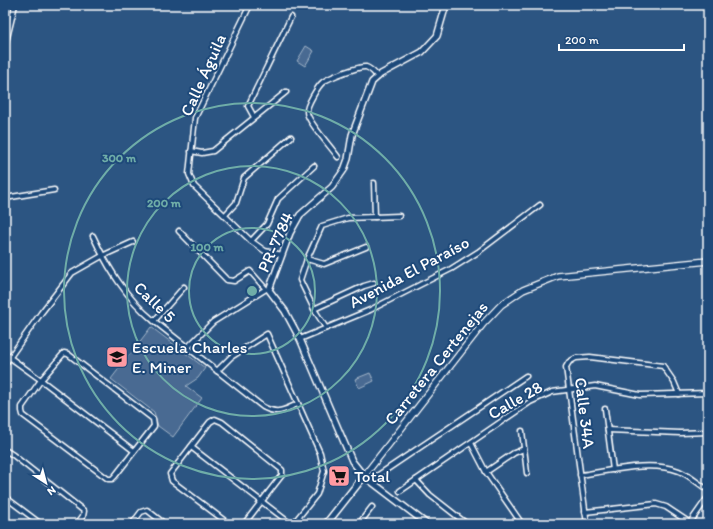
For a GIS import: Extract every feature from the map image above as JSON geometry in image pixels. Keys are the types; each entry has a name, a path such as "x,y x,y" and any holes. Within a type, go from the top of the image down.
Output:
{"main road":[{"name":"Carretera Certenejas","path":"364,476 483,324 501,305 523,290 558,276 708,261"},
{"path":"326,524 364,476"}],"street":[{"path":"5,46 7,32 15,5"},
{"name":"Calle Águila","path":"250,5 195,118 188,174 194,186 251,241 265,251 282,255"},
{"name":"PR-7784","path":"427,524 364,476 352,461 300,339 285,311 267,289 290,233 300,215 332,186 344,170 348,160 352,134 372,82 378,77 422,52 437,36 446,5"},
{"path":"254,117 248,106 291,17"},
{"path":"338,157 308,118 306,109 323,82 354,68 364,67 371,69 378,77"},
{"path":"191,151 202,153 213,151 286,92"},
{"path":"224,215 236,202 244,178 291,137"},
{"path":"251,241 267,224 278,199 314,166"},
{"path":"374,184 375,217"},
{"path":"5,198 54,190"},
{"name":"Avenida El Paraíso","path":"300,339 370,310 451,269 478,252 540,205"},
{"path":"326,328 314,309 300,280 322,226 348,218 399,216"},
{"path":"179,231 227,280 234,280 250,271 267,289 213,322 188,348"},
{"name":"Calle 5","path":"93,236 102,256 124,291 140,310 263,407 273,412 281,411 298,404"},
{"path":"5,364 41,313 72,273 102,256 133,242"},
{"path":"308,259 324,264 366,247"},
{"path":"314,309 364,286 374,283"},
{"path":"154,321 184,287"},
{"path":"191,447 292,524 317,494 324,471 320,453 267,334 231,357 217,371"},
{"path":"64,353 68,354 100,377 153,419 154,426 134,451 115,476 108,479 23,415 22,407 41,380 64,353"},
{"path":"5,354 134,451"},
{"name":"Calle 34A","path":"587,524 566,367 568,362 576,358 590,357 663,366 674,382 679,394"},
{"path":"371,480 526,376"},
{"name":"Calle 28","path":"400,491 530,402 552,392 595,386 640,395 708,393"},
{"path":"605,409 613,470"},
{"path":"229,524 172,481 170,474 210,422 215,419 222,422 282,470 282,475 244,524"},
{"path":"608,430 680,433 708,432"},
{"path":"522,431 527,473"},
{"path":"471,443 486,472 522,524"},
{"path":"486,472 514,453 524,449"},
{"path":"5,450 14,455 84,511 83,516 77,524"},
{"path":"580,475 646,466 666,467 680,472 708,490"},
{"path":"416,480 430,495 467,524"},
{"path":"5,496 40,524"},
{"path":"585,512 656,504 666,507 690,524 708,497"},
{"path":"365,524 360,522 372,507"},
{"path":"132,524 141,512 147,510 165,524"}],"shaded area":[{"path":"306,46 314,51 305,66 297,61"},
{"path":"151,327 205,368 198,378 186,386 202,398 173,437 158,426 154,412 111,379"},
{"path":"370,373 374,381 359,388 355,379"}],"place":[{"name":"Escuela Charles E. Miner","path":"117,357"},
{"name":"Total","path":"339,476"}]}
